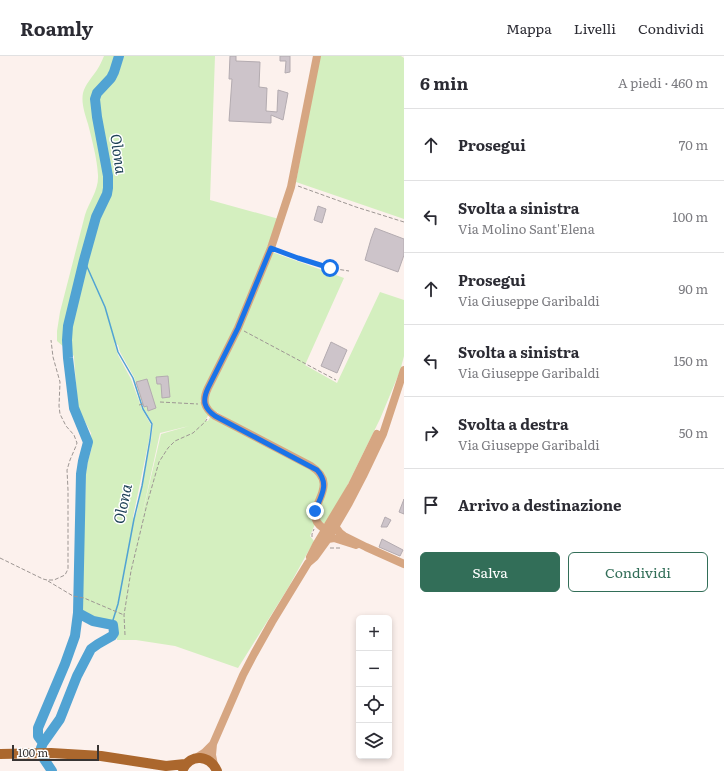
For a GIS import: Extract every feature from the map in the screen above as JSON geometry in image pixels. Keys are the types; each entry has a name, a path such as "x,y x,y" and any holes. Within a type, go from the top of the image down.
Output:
{"main road":[{"path":"0,754 51,753 101,756 169,769 184,768 189,761 196,758 208,761 215,768"}],"street":[{"path":"317,56 292,184 271,248 238,328 204,401 211,413 317,470 324,483 323,492 315,511 315,517 317,523 323,528"},
{"path":"308,563 316,557 330,537 374,455 383,434 388,414 404,370"},
{"path":"215,768 212,755 213,744 243,674 352,485 378,431 388,414"},
{"path":"330,537 329,531 357,484 366,457"},
{"path":"335,526 340,533 366,547 404,564"},
{"path":"330,537 366,547"},
{"path":"196,758 204,753 213,744"}],"path":[{"path":"292,184 356,207 404,222"},
{"path":"271,248 330,268 349,271"},
{"path":"238,328 336,380"},
{"path":"47,580 54,580 65,575 68,569 68,470 70,460 76,446 74,435 66,426 60,414 60,382 53,357 51,340"},
{"path":"160,402 205,404"},
{"path":"139,405 143,404"},
{"path":"125,634 124,615 131,571 159,462 168,448 175,442 194,432 205,422 211,413"},
{"path":"0,558 35,576 47,580 73,596 84,598 124,615"}],"green space":[{"path":"104,56 117,56 108,78 96,91 91,102 106,175 104,192 92,226 93,234 110,195 112,175 104,138 99,101 100,96 118,74 124,56 215,56 210,200 279,219 232,334 200,401 209,414 205,421 208,421 211,415 305,465 319,477 321,487 311,515 315,524 310,536 314,541 288,588 238,668 175,646 136,640 117,640 117,625 110,621 96,619 80,612 83,591 83,541 86,473 92,447 91,433 78,408 74,356 57,341 57,331 60,312 85,215 97,186 98,175 84,108 83,93 85,87 97,70","holes":["114,342 118,345 120,352 134,377 144,409 153,424 137,512 134,519 133,517 151,425 142,409 131,379 118,355","189,426 161,434 141,520 160,433"]},
{"path":"320,56 401,56 404,58 404,219 296,182"},
{"path":"272,252 344,278 305,365 337,383 380,292 404,300 404,356 400,371 380,419 347,486 326,524 319,521 317,517 326,480 210,408 207,400"}],"building":[{"path":"230,56 236,56 236,61 260,62 259,87 267,88 266,111 277,112 278,90 288,93 283,120 271,115 271,123 229,121 232,79 229,79"},
{"path":"280,56 290,56 290,72 285,73 286,61 280,61"},
{"path":"318,206 326,209 322,223 314,220"},
{"path":"375,228 404,239 404,255 398,272 365,260"},
{"path":"331,342 347,350 337,373 321,366"},
{"path":"168,376 170,397 162,398 161,384 157,384 156,377"},
{"path":"147,379 156,408 148,411 147,406 144,407 136,382"},
{"path":"404,499 404,514 399,512"},
{"path":"385,517 391,520 387,527 381,527"},
{"path":"382,539 403,550 400,556 379,547"}],"waterway":[{"name":"Olona","path":"52,771 44,759 41,748 43,743 38,736 38,728 75,636 78,613 81,474 88,442 74,408 68,358 68,326 96,217 107,194 108,188 108,176 95,99 97,93 111,78 119,56"},
{"name":"Olona","path":"84,260 105,307 118,352 133,378 143,409 152,424 142,486 113,625"},
{"name":"Olona","path":"43,743 60,719 77,676 91,649 112,636 114,633 113,625 93,621 78,613"}],"route":[{"path":"315,511 322,496 324,483 317,470 215,416 208,410 204,401 208,388 238,328 271,248 330,268"}]}
